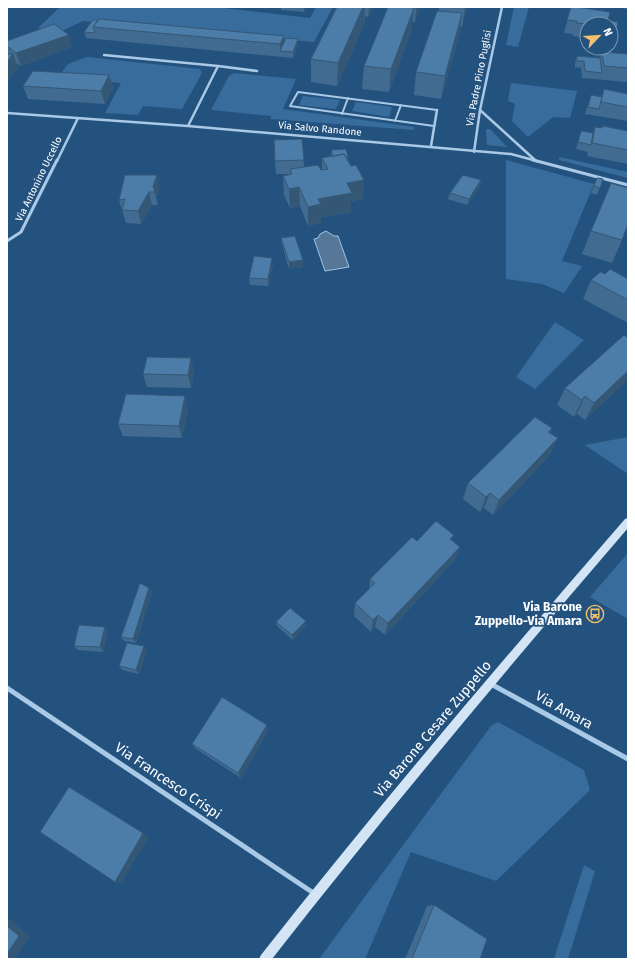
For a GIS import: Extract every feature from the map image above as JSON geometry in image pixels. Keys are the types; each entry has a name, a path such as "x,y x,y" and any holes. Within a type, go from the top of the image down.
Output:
{"main road":[{"name":"Via Barone Cesare Zuppello","path":"265,959 315,894 489,683 628,522"}],"street":[{"name":"Via Padre Pino Puglisi","path":"474,152 480,110 502,7"},
{"path":"104,55 258,70"},
{"path":"188,126 218,66"},
{"path":"431,146 437,110"},
{"path":"480,110 535,160"},
{"name":"Via Salvo Randone","path":"7,113 188,126 431,146 474,152 511,154 628,185"},
{"name":"Via Antonino Uccello","path":"7,241 21,232 78,118"},
{"name":"Via Amara","path":"489,683 628,759"},
{"name":"Via Francesco Crispi","path":"7,688 315,894"}],"lane":[{"path":"434,126 290,106 298,92 437,110"},
{"path":"342,114 348,98"},
{"path":"395,121 401,106"}],"shaded area":[{"path":"60,7 215,7 310,18 316,7 333,7 314,42 83,21 58,33 38,28"},
{"path":"514,7 529,7 518,47 506,45"},
{"path":"87,57 200,69 202,73 182,109 143,106 138,115 105,113 121,83 58,77 68,64"},
{"path":"234,73 296,79 283,109 414,127 414,130 271,119 271,116 211,110 229,76"},
{"path":"511,83 577,91 570,118 553,117 528,137 512,121 515,104 508,101"},
{"path":"303,96 340,100 336,109 299,105"},
{"path":"356,102 392,107 389,117 352,111"},
{"path":"486,129 490,129 507,147 487,145"},
{"path":"559,157 628,172 628,178 559,160"},
{"path":"506,160 594,184 562,261 582,266 564,293 542,284 506,279"},
{"path":"326,231 334,236 338,236 349,267 325,271 314,239 318,238 320,234"},
{"path":"555,322 584,340 535,389 516,377"},
{"path":"628,437 628,474 585,445"},
{"path":"628,553 628,619 590,597"},
{"path":"498,722 584,770 590,790 496,881 411,852 365,959 319,959 491,726"},
{"path":"584,865 595,871 568,959 554,959"}],"building":[{"path":"337,7 363,7 338,63 311,59"},
{"path":"388,7 414,8 391,69 364,66"},
{"path":"571,7 610,12 609,16 579,16 579,23 576,23 577,21 567,20"},
{"path":"437,11 462,13 445,76 416,72"},
{"path":"99,19 284,36 280,44 93,27"},
{"path":"93,20 98,20 93,27 95,33 84,32"},
{"path":"54,24 69,35 16,53 7,46 7,41"},
{"path":"286,38 298,39 293,52 280,51"},
{"path":"619,53 628,54 628,68 604,66 603,56 619,56"},
{"path":"7,54 13,54 7,62"},
{"path":"577,56 600,58 602,73 585,71 584,61 577,61"},
{"path":"33,71 109,75 101,91 23,86"},
{"path":"604,89 628,94 628,107 601,102"},
{"path":"591,95 602,97 599,109 588,107"},
{"path":"603,126 628,131 628,150 592,143 595,127 602,128"},
{"path":"581,131 593,133 591,145 578,142"},
{"path":"302,139 304,160 275,161 274,140"},
{"path":"346,149 348,156 345,156 344,154 333,156 331,150"},
{"path":"344,154 351,166 356,165 364,180 347,183 352,193 318,199 321,204 308,207 299,187 289,189 283,176 292,174 290,169 318,165 321,170 328,169 322,158"},
{"path":"125,175 157,175 153,186 155,192 149,192 138,211 122,210 125,199 119,200"},
{"path":"463,175 481,180 469,199 450,193"},
{"path":"597,178 603,179 600,188 594,186"},
{"path":"611,183 628,188 628,224 622,240 591,231"},
{"path":"295,236 303,260 289,262 281,238"},
{"path":"254,256 272,258 268,279 249,278"},
{"path":"610,269 628,279 628,300 591,280 600,272 605,274"},
{"path":"624,335 628,338 628,371 594,403 585,396 582,400 565,388"},
{"path":"147,357 191,358 188,375 143,374"},
{"path":"126,394 185,396 179,426 118,424"},
{"path":"535,417 552,428 548,432 558,438 499,500 490,493 486,497 468,483"},
{"path":"436,521 454,535 450,539 460,547 388,623 378,615 373,620 355,603 375,583 370,579 412,537 417,541"},
{"path":"140,583 149,588 133,639 121,637"},
{"path":"290,608 306,621 292,635 276,622"},
{"path":"79,625 105,627 100,647 74,646"},
{"path":"127,643 144,646 136,670 119,666"},
{"path":"222,697 267,725 238,773 192,744"},
{"path":"69,787 143,833 115,882 40,832"},
{"path":"434,905 487,939 480,959 412,959"},
{"path":"7,926 19,936 7,954"}],"place":[{"name":"Via Barone Zuppello-Via Amara","path":"595,614"}]}
